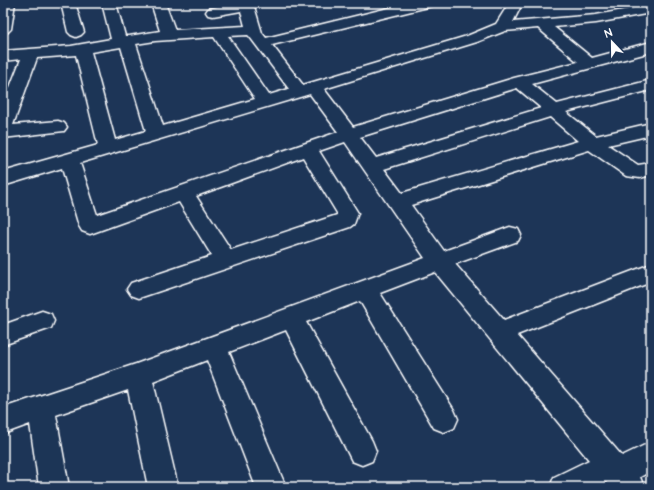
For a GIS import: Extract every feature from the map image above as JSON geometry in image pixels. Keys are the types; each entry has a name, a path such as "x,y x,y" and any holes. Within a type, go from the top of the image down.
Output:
{"street":[{"path":"68,3 76,32"},
{"path":"109,3 156,134"},
{"path":"158,3 169,34"},
{"path":"263,43 428,3"},
{"path":"502,27 509,17 513,8 513,3"},
{"path":"266,102 221,32 211,7 246,5 253,30 263,43 349,134 440,262 619,474"},
{"path":"3,179 266,102 472,39 502,27 596,19 651,9"},
{"path":"3,29 6,11"},
{"path":"540,23 589,63"},
{"path":"3,56 82,49 169,34 253,30"},
{"path":"69,159 90,226 349,134 520,82 651,47"},
{"path":"82,49 108,148"},
{"path":"31,54 3,128 58,127"},
{"path":"520,82 592,144 633,171 640,172 651,169"},
{"path":"372,166 554,110 651,85"},
{"path":"397,202 592,144 651,129"},
{"path":"139,289 342,222 346,219 348,213 307,148"},
{"path":"183,192 226,260"},
{"path":"3,421 138,375 510,235"},
{"path":"499,332 651,273"},
{"path":"366,290 444,419"},
{"path":"292,318 362,451"},
{"path":"3,335 42,321"},
{"path":"214,347 271,487"},
{"path":"138,375 163,487"},
{"path":"41,408 54,487"},
{"path":"565,487 619,474 651,456"}]}
